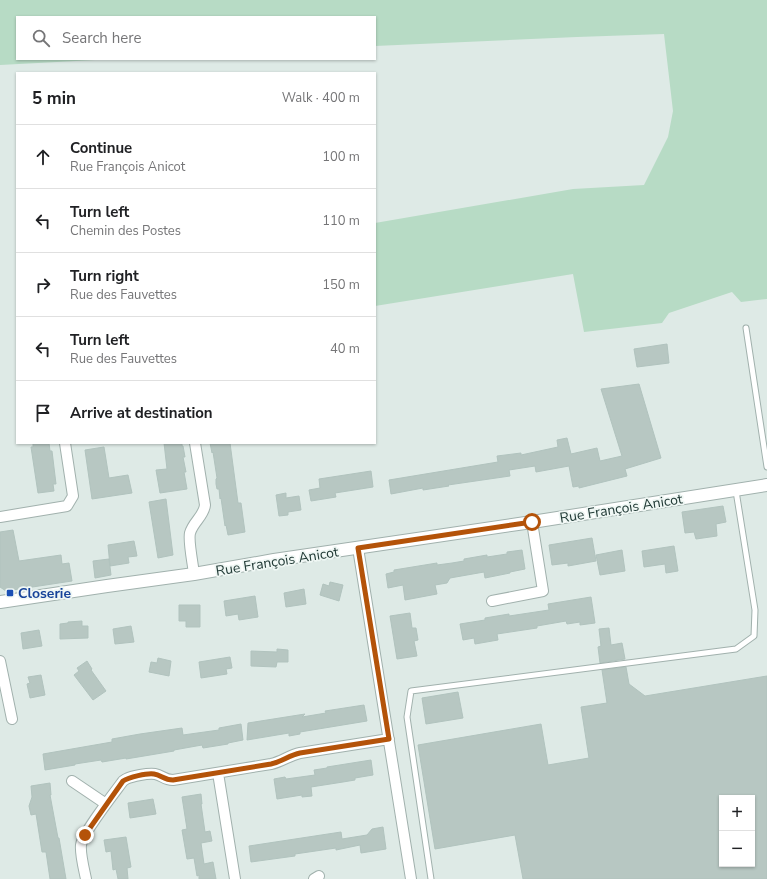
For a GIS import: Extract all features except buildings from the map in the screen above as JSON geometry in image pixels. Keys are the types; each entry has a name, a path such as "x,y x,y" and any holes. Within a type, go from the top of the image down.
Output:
{"street":[{"path":"0,517 67,506 73,496 65,444"},
{"path":"194,574 189,534 203,512 205,505 195,444"},
{"name":"Rue François Anicot","path":"0,602 194,574 767,486"},
{"path":"492,601 543,591 532,522"},
{"path":"358,548 411,879"},
{"path":"0,661 12,719"},
{"path":"86,879 81,847 82,842 85,835 106,804 123,781 129,778 155,774 164,779 173,780 271,764 300,753 389,739"},
{"path":"218,773 236,879"},
{"path":"72,781 106,804"}],"lane":[{"path":"746,328 767,466"},
{"path":"431,879 407,717 411,691 736,649 754,636 755,610 736,491"}],"green space":[{"path":"0,0 767,0 767,299 741,302 732,292 669,313 662,323 584,332 573,274 376,306 376,223 573,189 644,185 668,137 673,111 664,34 376,46 376,16 16,16 16,60 95,60 0,65"}],"place":[{"name":"Closerie","path":"10,593"}],"route":[{"path":"85,835 123,781 129,778 155,774 164,779 173,780 271,764 300,753 389,739 358,548 532,522"}]}
